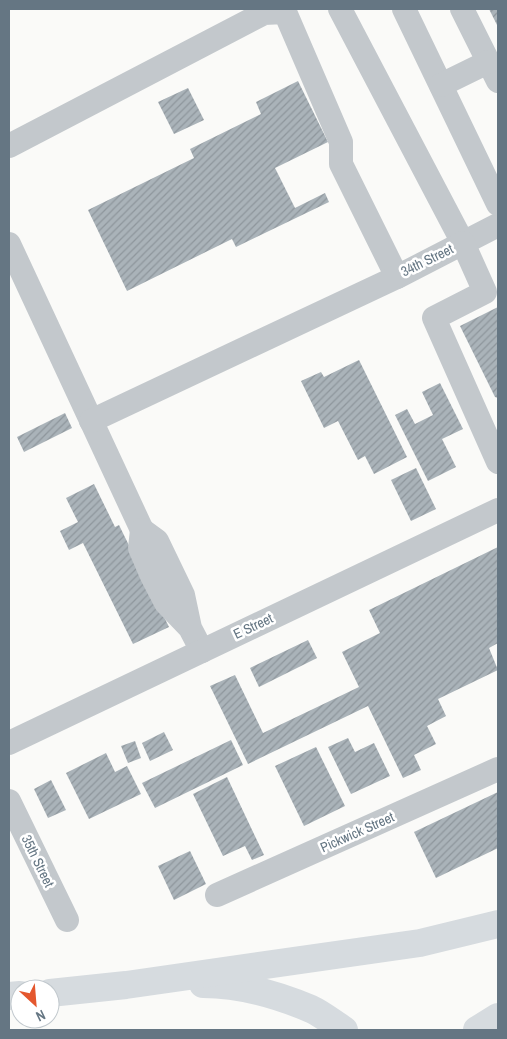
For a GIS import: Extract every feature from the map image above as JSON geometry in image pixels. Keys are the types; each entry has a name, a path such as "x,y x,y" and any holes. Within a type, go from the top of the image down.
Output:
{"highway":[{"path":"60,993 420,943 498,924"},
{"path":"126,985 217,984 264,993 312,1010 344,1030"},
{"path":"477,1030 498,1017"}],"street":[{"path":"340,9 463,243 498,225"},
{"path":"404,9 498,204"},
{"path":"441,85 493,72 462,9"},
{"path":"9,146 264,12 288,11"},
{"name":"34th Street","path":"288,11 341,142 342,164 397,277 463,243 485,292 434,318 498,462"},
{"path":"9,244 142,530 157,541 183,595 188,609 190,628 202,651"},
{"path":"91,420 397,277"},
{"name":"E Street","path":"9,743 498,510"},
{"name":"Pickwick Street","path":"217,895 498,769"},
{"name":"35th Street","path":"9,801 67,920"}],"building":[{"path":"489,9 498,9 498,27"},
{"path":"298,81 328,142 275,168 295,208 325,193 329,202 236,247 232,239 127,291 88,210 194,158 190,149 261,114 256,102"},
{"path":"188,88 204,120 174,134 158,102"},
{"path":"498,307 498,398 495,397 460,326"},
{"path":"359,360 407,457 374,474 365,456 358,460 338,421 324,428 301,381 321,372 324,377"},
{"path":"440,383 463,429 442,439 456,467 428,481 395,415 407,409 415,424 433,415 422,392"},
{"path":"65,413 72,428 24,452 17,437"},
{"path":"416,468 436,509 411,521 391,480"},
{"path":"94,484 115,527 119,525 169,627 133,644 83,543 69,550 60,531 78,522 66,498"},
{"path":"498,547 498,643 489,648 498,670 438,699 446,716 427,726 436,744 414,755 421,770 403,778 368,706 248,764 210,686 235,675 263,733 359,687 342,652 380,633 369,610"},
{"path":"308,640 317,658 259,687 250,668"},
{"path":"164,732 173,750 150,761 142,743"},
{"path":"348,738 355,752 374,743 390,776 351,794 328,747"},
{"path":"231,740 243,765 155,808 142,783"},
{"path":"135,741 141,758 128,763 121,746"},
{"path":"316,747 345,806 304,826 275,766"},
{"path":"106,753 115,772 127,766 141,794 89,819 66,773"},
{"path":"227,777 264,855 252,860 245,846 223,856 193,794"},
{"path":"51,780 66,810 48,818 34,789"},
{"path":"498,792 498,848 436,878 414,832"},
{"path":"190,851 206,884 174,900 158,866"}]}
